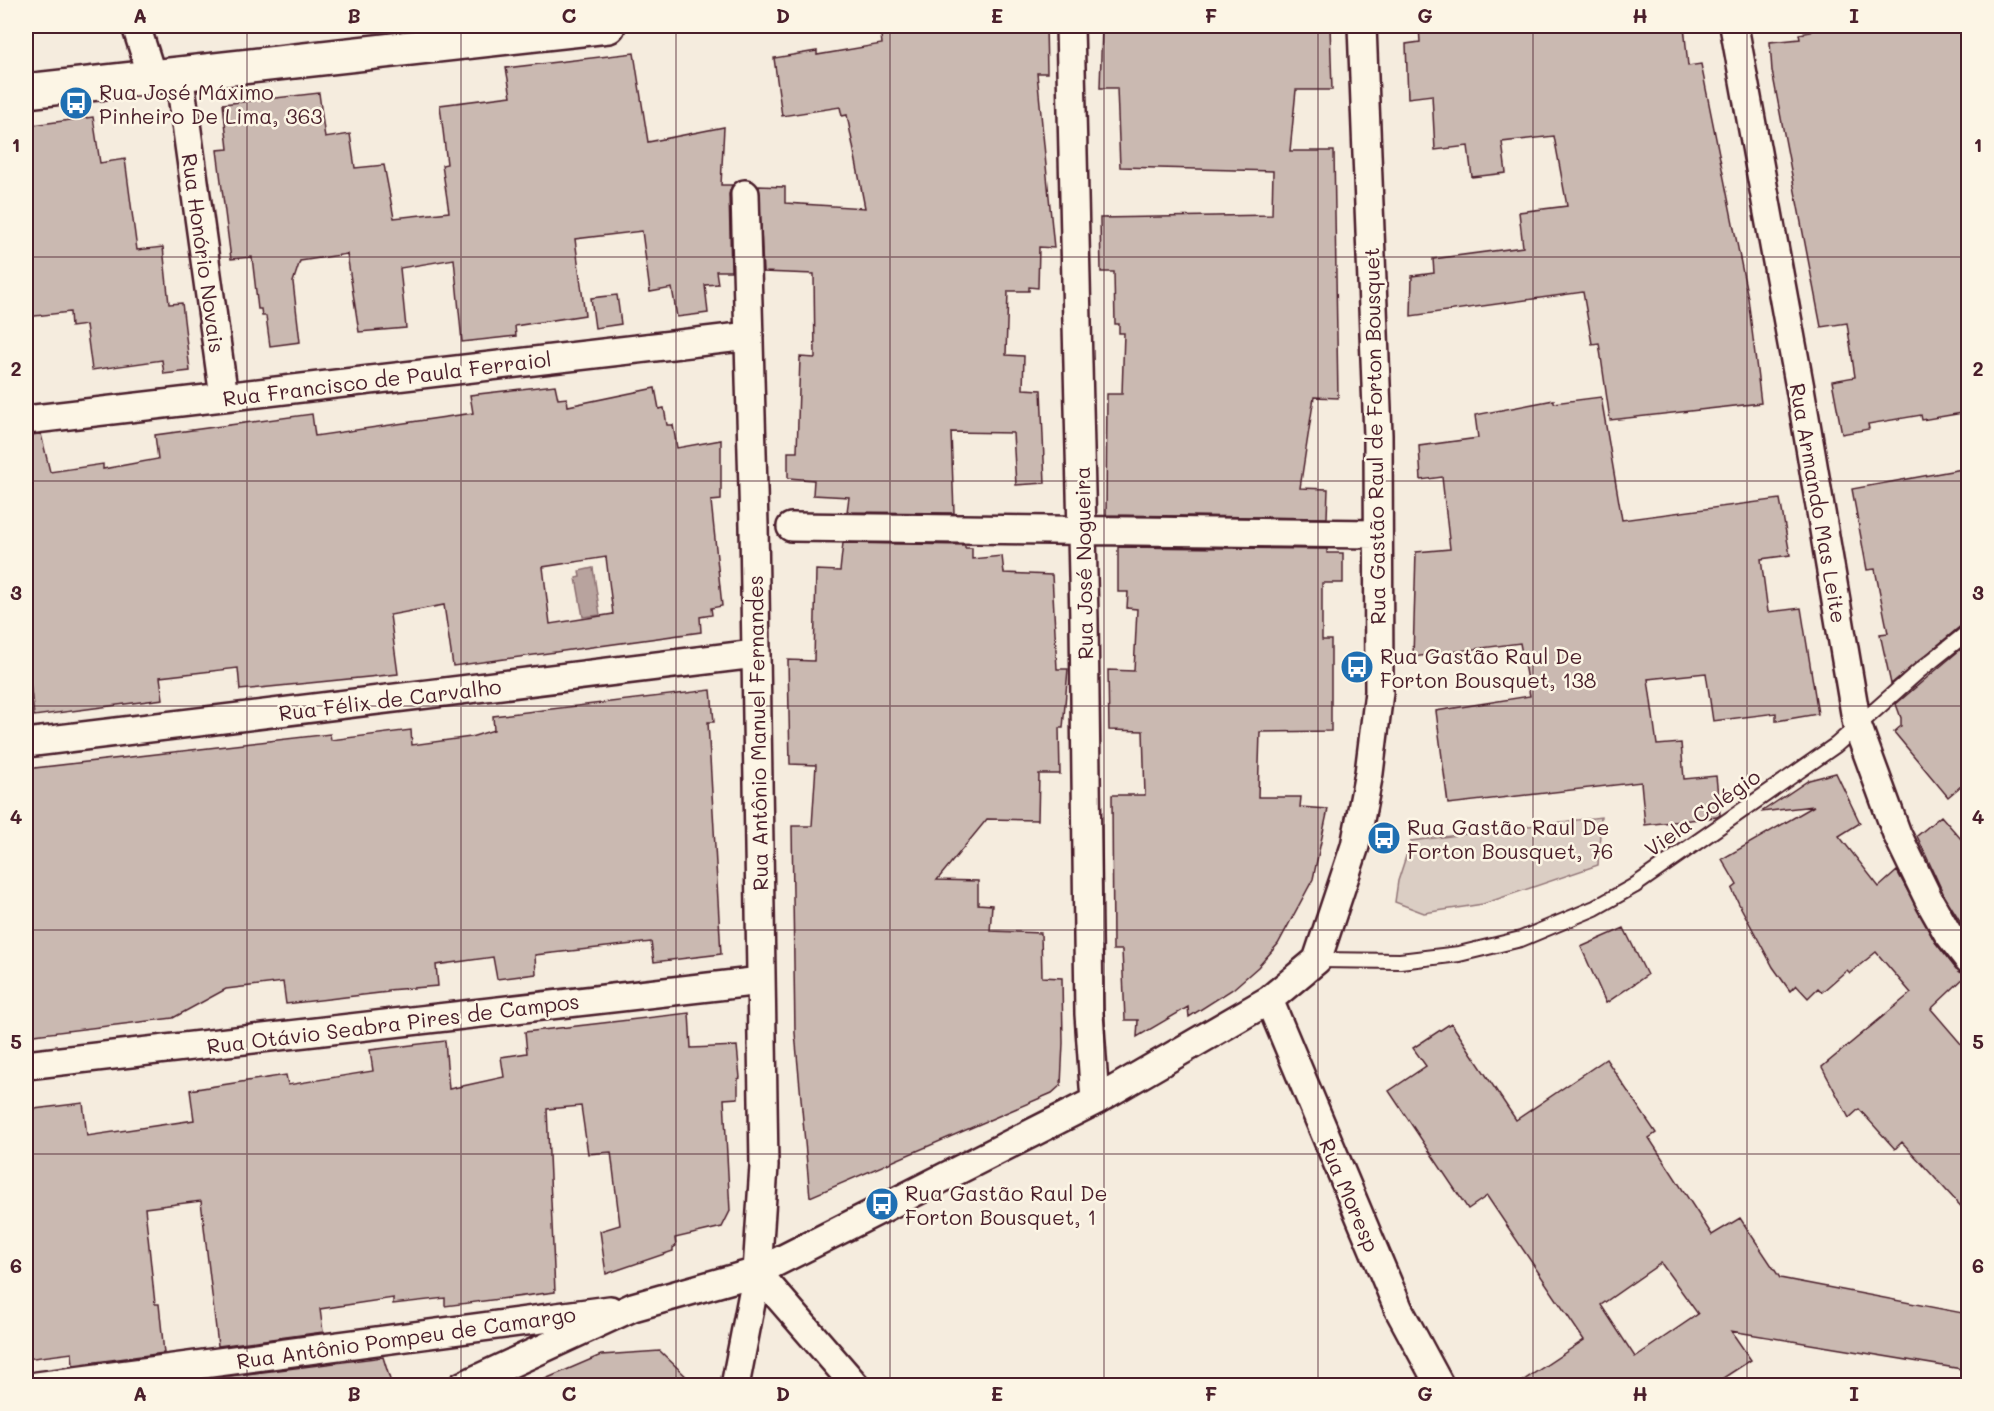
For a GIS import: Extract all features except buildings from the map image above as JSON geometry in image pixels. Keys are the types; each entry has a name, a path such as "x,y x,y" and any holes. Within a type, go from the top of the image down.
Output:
{"main road":[{"path":"26,91 535,29 608,26"}],"street":[{"name":"Rua Honório Novais","path":"136,26 166,75 224,397"},
{"name":"Rua José Nogueira","path":"1070,26 1082,531 1089,1014 1095,1101"},
{"name":"Rua Gastão Raul de Forton Bousquet","path":"1317,960 1355,846 1369,773 1379,692 1378,435 1362,26"},
{"name":"Rua Armando Mas Leite","path":"1734,26 1800,388 1857,725 1897,834 1947,932 1968,959"},
{"name":"Rua Antônio Manuel Fernandes","path":"735,1386 758,1272 764,1166 745,194"},
{"name":"Rua Francisco de Paula Ferraiol","path":"26,420 749,336"},
{"path":"791,527 1378,534"},
{"name":"Rua Félix de Carvalho","path":"26,743 755,654"},
{"path":"462,1386 492,1380 633,1307 758,1272 1095,1101 1269,1000 1317,960"},
{"name":"Rua Otávio Seabra Pires de Campos","path":"26,1065 761,981"},
{"name":"Rua Moresp","path":"1269,1000 1399,1310 1440,1386"},
{"path":"758,1272 856,1386"},
{"name":"Rua Antônio Pompeu de Camargo","path":"37,1386 633,1307"}],"lane":[{"name":"Viela Colégio","path":"1317,960 1400,961 1459,954 1543,931 1595,908 1634,886 1836,745 1968,632"}],"shaded area":[{"path":"593,568 600,615 583,617 576,578 580,577 579,571"},
{"path":"1601,817 1598,865 1483,904 1424,913 1395,902 1398,881 1411,841"}],"place":[{"name":"Rua José Máximo Pinheiro De Lima, 363","path":"76,103"},
{"name":"Rua Gastão Raul De Forton Bousquet, 138","path":"1357,667"},
{"name":"Rua Gastão Raul De Forton Bousquet, 76","path":"1384,838"},
{"name":"Rua Gastão Raul De Forton Bousquet, 1","path":"882,1204"}]}
